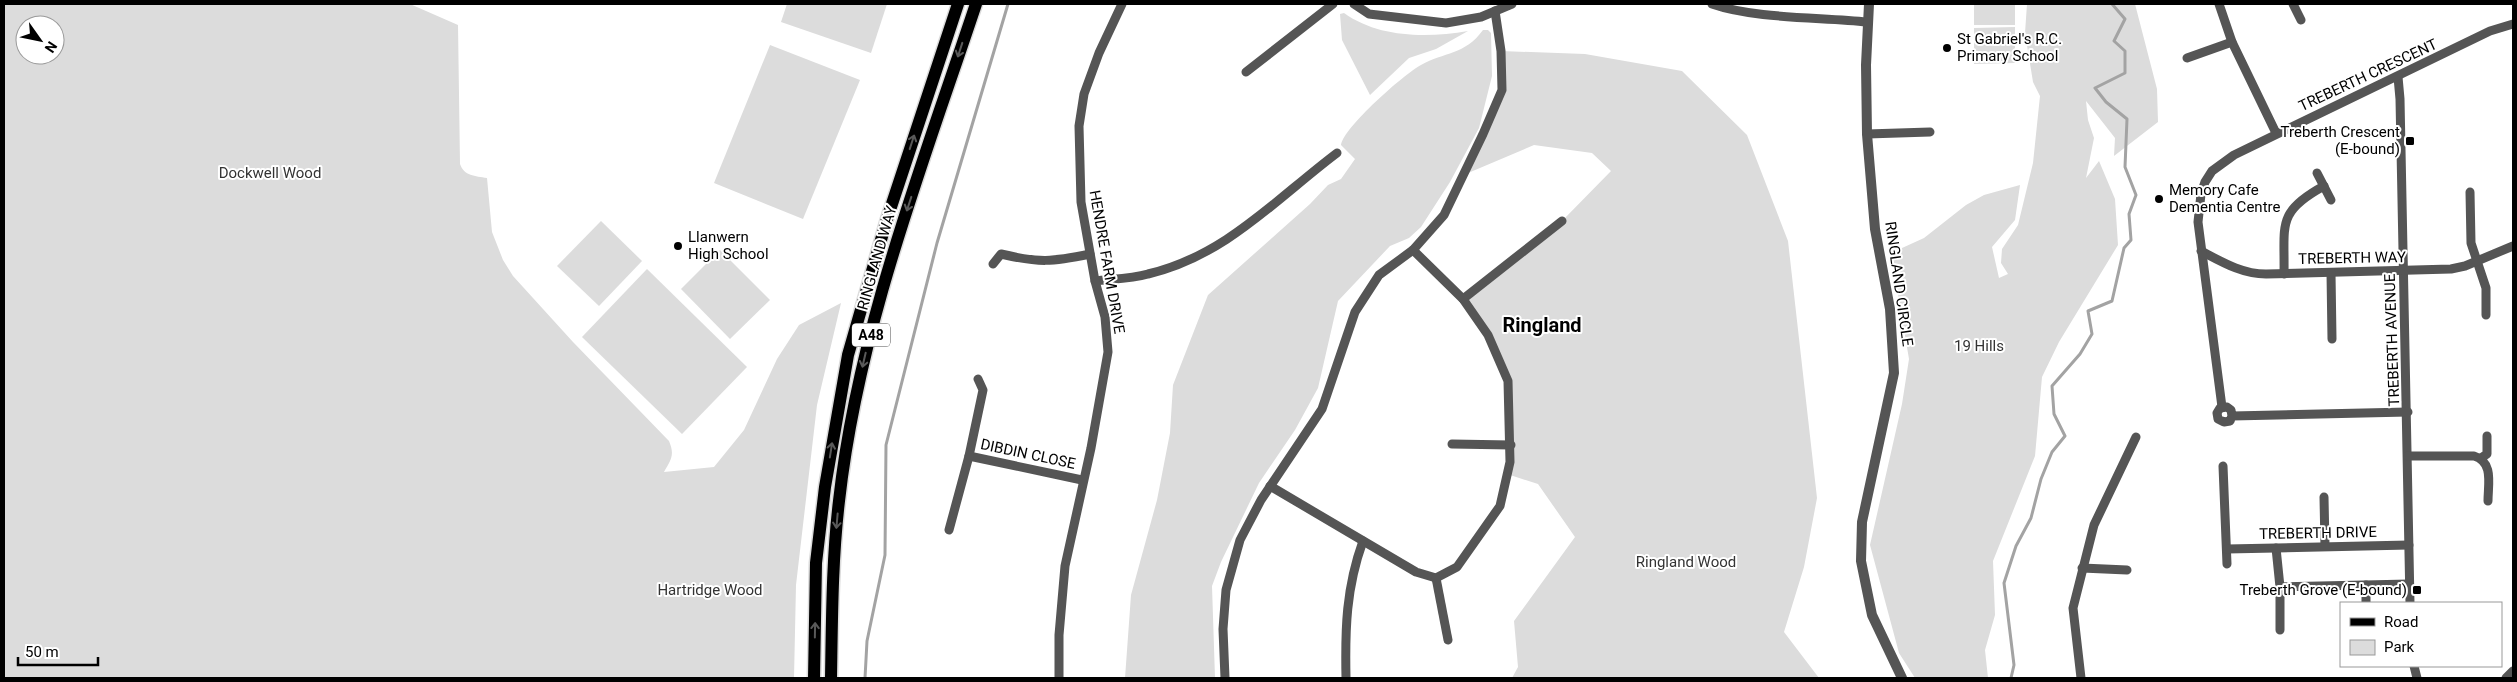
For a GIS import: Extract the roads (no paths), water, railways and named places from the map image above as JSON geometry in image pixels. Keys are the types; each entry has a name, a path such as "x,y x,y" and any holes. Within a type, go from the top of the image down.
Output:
{"main road":[{"name":"RINGLAND WAY","path":"814,678 816,563 825,487 848,355 887,219 958,4"},
{"name":"RINGLAND WAY","path":"831,678 834,559 839,500 864,360 901,229 976,4"}],"street":[{"name":"HENDRE FARM DRIVE","path":"1059,678 1059,635 1065,566 1082,480 1091,448 1108,352 1105,317 1095,281 1081,202 1079,126 1084,94 1099,53 1122,4"},
{"path":"1246,72 1334,4"},
{"path":"1354,4 1369,14 1446,23 1468,20 1495,12 1512,4"},
{"path":"1712,4 1754,12 1867,22"},
{"name":"RINGLAND CIRCLE","path":"1869,4 1867,22 1866,134 1876,229 1890,309 1894,372 1862,522 1861,562 1872,615 1902,678"},
{"path":"2219,4 2232,42 2276,133"},
{"path":"2294,4 2301,20"},
{"path":"1225,678 1223,629 1226,590 1240,540 1270,486 1322,409 1354,312 1379,275 1413,250 1444,215 1502,90 1501,51 1495,12"},
{"name":"TREBERTH CRESCENT","path":"2408,412 2232,416 2227,422 2220,421 2217,413 2222,407 2201,251 2198,207 2201,194 2212,171 2234,155 2276,133 2398,77 2490,30 2513,24"},
{"path":"2187,58 2232,42"},
{"name":"TREBERTH AVENUE","path":"2398,77 2408,412 2410,602"},
{"path":"1866,134 1930,132"},
{"path":"1095,281 1147,275 1186,262 1220,246 1255,221 1336,153"},
{"path":"2318,173 2331,200"},
{"path":"2284,274 2287,218 2293,206 2324,186"},
{"path":"2470,192 2470,226 2477,261 2486,288 2486,314"},
{"path":"1463,299 1562,221"},
{"name":"TREBERTH WAY","path":"2201,251 2252,274 2284,274 2451,269 2477,261 2513,246"},
{"path":"1270,486 1416,572 1436,578 1457,567 1500,506 1510,462 1508,381 1488,335 1463,299 1413,250"},
{"path":"993,264 1002,254 1032,261 1055,261 1090,254"},
{"path":"2331,273 2332,339"},
{"name":"DIBDIN CLOSE","path":"949,530 969,456 983,390 978,378"},
{"path":"2222,407 2229,408 2232,416"},
{"path":"2481,458 2487,454 2487,436"},
{"path":"2081,678 2072,608 2094,525 2136,437"},
{"path":"1452,444 1510,445"},
{"name":"DIBDIN CLOSE","path":"969,456 1082,480"},
{"path":"2408,456 2474,456 2481,458 2486,462 2488,468 2488,501"},
{"path":"2223,466 2227,564"},
{"path":"2324,497 2325,546"},
{"path":"1346,678 1345,636 1351,582 1363,541"},
{"name":"TREBERTH DRIVE","path":"2227,549 2409,545"},
{"path":"2276,548 2280,587 2280,630"},
{"path":"2082,568 2127,570"},
{"path":"1436,578 1448,640"},
{"path":"2280,587 2409,584"},
{"path":"2366,585 2366,602"},
{"path":"2506,678 2513,671"}],"waterway":[{"path":"865,678 867,641 885,555 886,445 937,243 1008,4"},
{"path":"2011,678 2014,665 2004,583 2016,546 2031,518 2041,479 2052,452 2065,436 2054,414 2052,386 2080,354 2092,334 2088,311 2112,301 2124,248 2131,240 2129,214 2136,195 2125,167 2127,119 2106,102 2095,88 2125,73 2125,51 2114,41 2125,19 2112,4"}],"place":[{"name":"St Gabriel's R.C. Primary School","path":"1947,48"},
{"name":"Treberth Crescent (E-bound)","path":"2410,141"},
{"name":"Memory Cafe Dementia Centre","path":"2159,199"},
{"name":"Llanwern High School","path":"678,246"},
{"name":"Treberth Grove (E-bound)","path":"2417,590"}],"district":[{"name":"Ringland","path":"1542,325"}],"park label":[{"name":"Dockwell Wood","path":"270,173"},
{"name":"19 Hills","path":"1979,346"},
{"name":"Ringland Wood","path":"1686,562"},
{"name":"Hartridge Wood","path":"710,590"}]}
